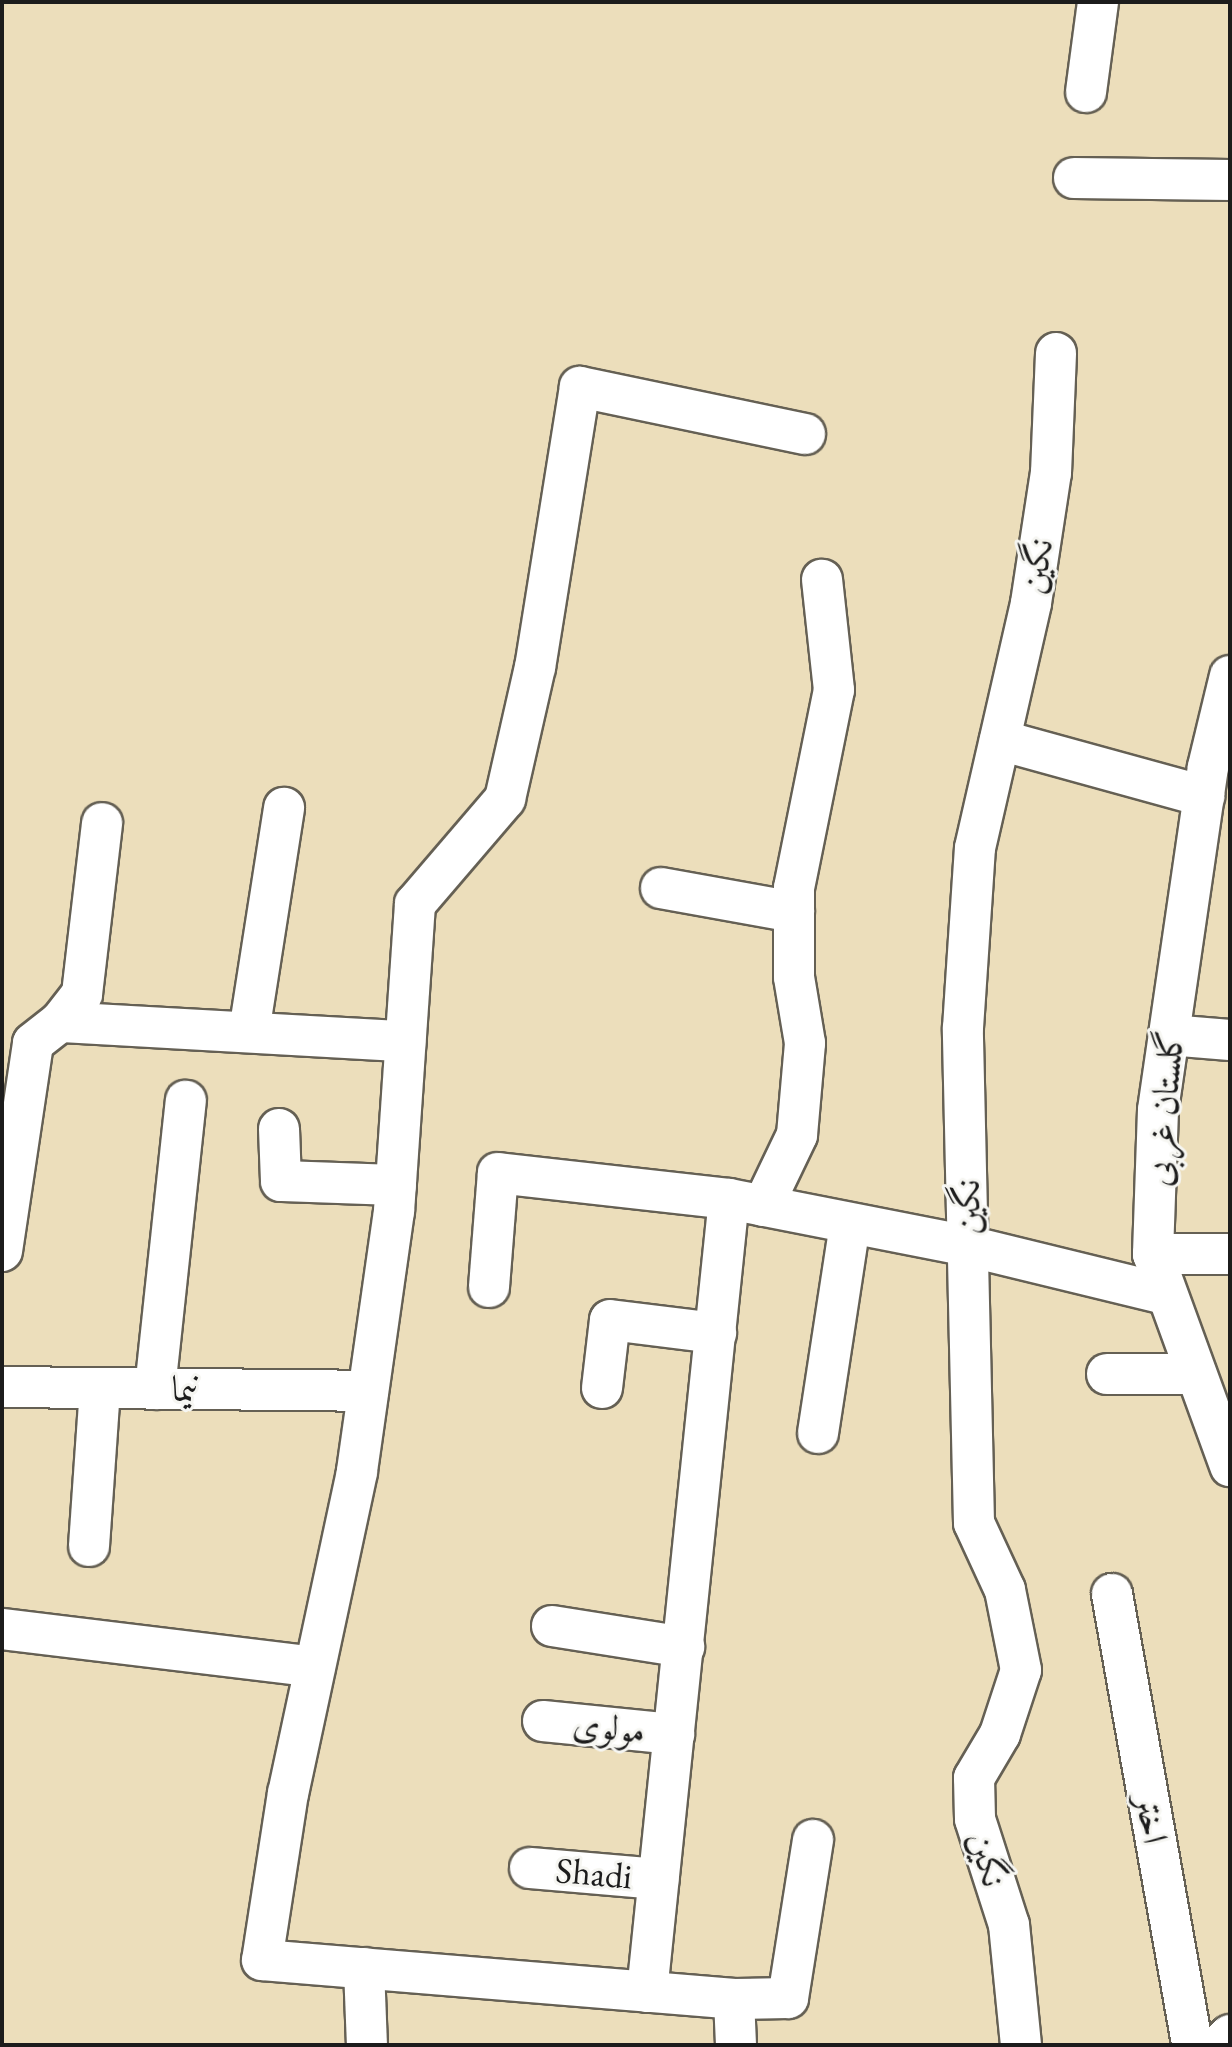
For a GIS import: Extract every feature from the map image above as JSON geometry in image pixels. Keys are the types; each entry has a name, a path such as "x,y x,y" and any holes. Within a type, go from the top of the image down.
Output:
{"street":[{"path":"1086,92 1098,2"},
{"path":"1074,178 1230,180"},
{"name":"نگین","path":"1021,2045 1009,1925 975,1819 974,1778 1000,1734 1021,1670 1005,1590 974,1523 963,1028 975,848 1031,603 1051,473 1056,353"},
{"path":"805,434 580,387 535,667 505,799 415,904 396,1185 368,1391 288,1793 262,1960 734,1999 788,1998 813,1840"},
{"path":"647,1992 716,1333 746,1203 797,1135 805,1043 794,977 794,912 799,860 834,690 822,580"},
{"name":"گلستان غربی","path":"1227,1448 1165,1294 1153,1254 1158,1110 1204,796 1223,740 1230,676"},
{"path":"1000,740 1204,796"},
{"path":"249,1032 284,808"},
{"path":"2,1251 33,1043 60,1022 82,994 102,823"},
{"path":"661,888 794,912"},
{"path":"60,1022 405,1041"},
{"path":"1169,1035 1230,1040"},
{"path":"155,1389 186,1101"},
{"path":"279,1129 281,1181 396,1185"},
{"path":"489,1287 498,1173 746,1203 968,1246 1165,1294"},
{"path":"818,1433 850,1224"},
{"path":"1153,1254 1230,1254"},
{"path":"602,1388 610,1320 716,1333"},
{"path":"1107,1374 1196,1374"},
{"name":"نیما","path":"2,1387 368,1391"},
{"path":"89,1546 100,1389"},
{"name":"اختر","path":"1112,1594 1192,2045"},
{"path":"552,1626 684,1647"},
{"path":"2,1629 315,1667"},
{"name":"مولوی","path":"543,1721 674,1734"},
{"name":"Shadi","path":"530,1868 659,1879"},
{"path":"364,1968 367,2045"},
{"path":"734,1999 736,2045"},
{"path":"1220,2045 1230,2035"}]}
